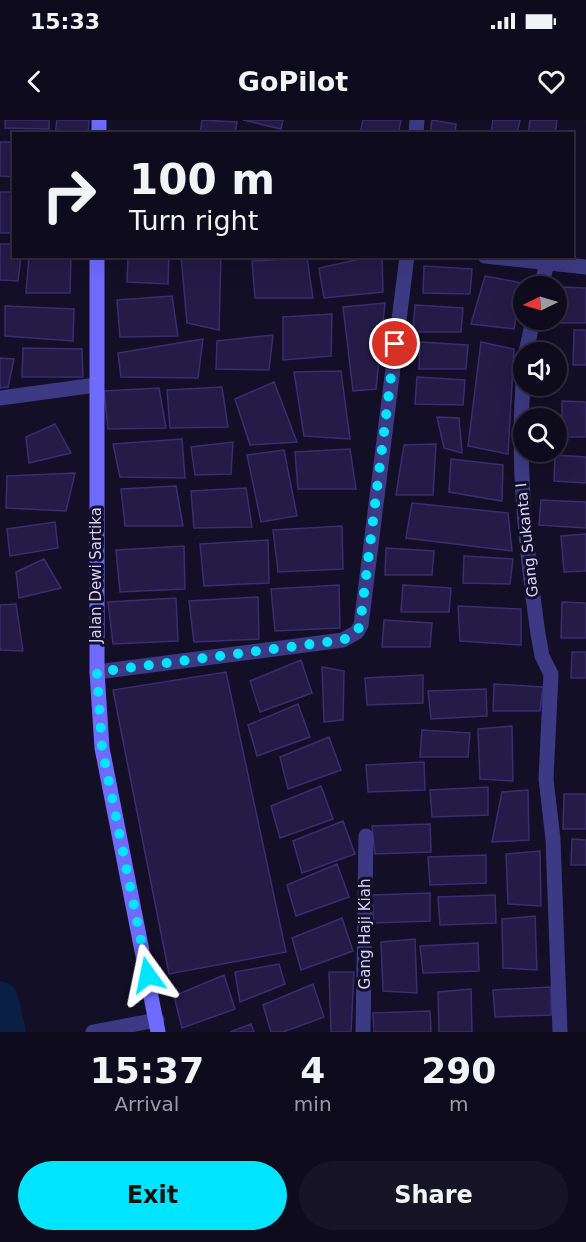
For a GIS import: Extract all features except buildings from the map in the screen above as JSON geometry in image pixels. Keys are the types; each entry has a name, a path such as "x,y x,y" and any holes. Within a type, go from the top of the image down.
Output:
{"street":[{"name":"Jalan Dewi Sartika","path":"97,258 97,672 102,748 158,1026"},
{"path":"97,672 343,640 357,632 360,625 407,258"},
{"path":"500,258 586,267"},
{"path":"544,276 547,264"},
{"path":"0,398 96,385"},
{"name":"Gang Sukanta I","path":"522,396 520,465 538,634 542,656 551,674 546,779 553,839 560,1032"},
{"name":"Gang Haji Kiah","path":"363,1032 366,836"},
{"path":"93,1032 158,1026"}],"waterway":[{"path":"0,999 8,1032"}],"route":[{"path":"148,975 102,748 97,672 343,640 357,632 360,625 395,344"}]}
